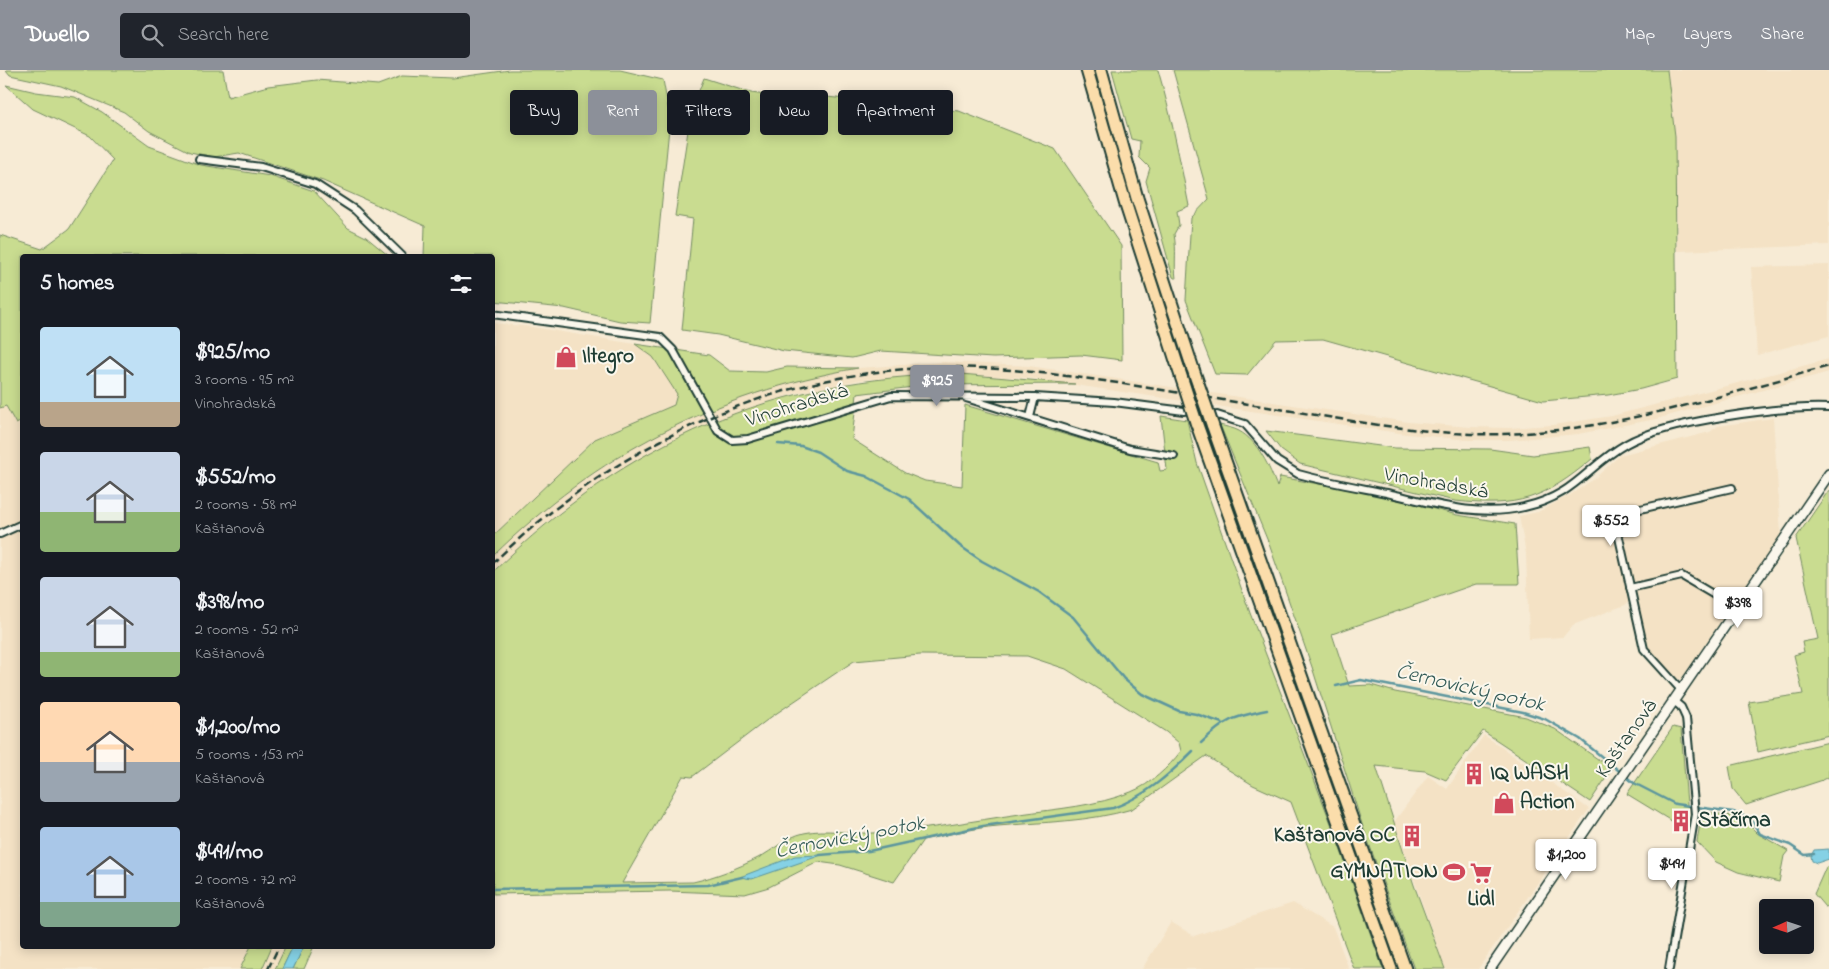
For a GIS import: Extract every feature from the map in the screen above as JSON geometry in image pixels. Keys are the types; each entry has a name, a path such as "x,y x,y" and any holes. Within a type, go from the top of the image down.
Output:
{"highway":[{"path":"1087,70 1125,202 1196,422 1392,969"},
{"path":"1101,70 1137,198 1193,369 1214,420 1406,969"}],"main road":[{"name":"Kaštanová","path":"1490,969 1829,474"}],"street":[{"path":"199,159 261,167 315,184 355,210 400,254"},
{"name":"Vinohradská","path":"495,314 660,337 673,350 714,425 723,436 732,440 748,439 891,396 1035,397 1114,402 1184,411"},
{"name":"Vinohradská","path":"957,396 1130,449 1174,456"},
{"path":"1030,417 1035,397"},
{"name":"Vinohradská","path":"1214,420 1245,424 1277,461 1298,474 1453,508 1490,511 1525,507 1553,498 1577,484 1624,445 1647,435 1739,416 1800,408 1829,408"},
{"name":"Kaštanová","path":"1682,691 1644,649 1614,515 1732,488"},
{"path":"0,534 20,525"},
{"path":"1630,588 1682,576 1721,599"},
{"name":"Kaštanová","path":"1669,969 1696,803 1686,718 1681,707 1674,702"}],"shaded area":[{"path":"1667,70 1829,70 1829,245 1677,251 1675,136"},
{"path":"1829,265 1829,336 1757,355 1751,267"},
{"path":"495,323 532,327 635,344 653,357 677,394 674,405 595,439 495,534"},
{"path":"1829,359 1829,372 1656,419 1578,434 1508,440 1470,440 1406,434 1028,378 943,374 860,380 796,393 752,407 705,425 659,447 566,507 532,535 495,571 495,554 523,526 574,486 653,436 701,413 748,395 792,381 858,368 943,362 1029,366 1408,422 1470,427 1508,428 1553,425 1612,416"},
{"path":"6,406 16,424 20,422 20,949 250,949 240,969 0,969 0,408"},
{"path":"1773,418 1781,534 1681,679 1676,678 1647,646 1635,596 1625,605 1573,625 1563,637 1529,639 1526,554 1519,516 1538,512 1570,495 1594,479 1620,455 1710,432 1718,426"},
{"path":"1484,735 1589,809 1478,969 1445,969 1394,822 1428,776 1447,789"},
{"path":"1293,903 1333,927 1349,969 1142,969 1171,922 1194,936"},
{"path":"271,949 285,949 275,969 262,969"}],"green space":[{"path":"6,70 223,70 228,97 268,86 317,80 378,85 402,76 453,78 510,70 620,70 663,80 667,102 668,135 650,323 620,321 564,308 495,301 495,254 424,254 425,226 323,181 239,153 214,157 190,152 149,131 124,112 61,86 10,75"},
{"path":"1112,70 1158,70 1179,154 1189,206 1177,211 1179,225 1174,234 1176,279 1173,277 1146,181 1150,168 1139,157 1140,141 1131,139"},
{"path":"1173,70 1667,70 1675,136 1677,379 1641,389 1608,395 1543,401 1323,339 1276,340 1247,375 1215,374 1186,300 1191,218 1209,199"},
{"path":"704,78 742,90 699,90"},
{"path":"6,85 36,92 75,97 102,112 149,146 201,165 270,176 314,191 348,228 366,237 387,254 20,254 20,422 16,424 6,406 0,408 0,235 42,249 69,229 113,160 90,136 33,109"},
{"path":"750,93 760,94 760,135 828,135 828,97 838,98 838,135 953,135 953,110 959,111 1055,149 1121,246 1122,360 1081,355 993,358 881,351 852,358 784,351 718,335 682,330 693,219 675,216 687,135 750,135"},
{"path":"635,344 709,355 730,371 766,372 787,367 858,368 806,379 755,394 707,412 661,433 616,458 574,487 495,554 495,534 595,439 674,405 677,394 653,357"},
{"path":"961,374 1075,384 929,385 857,394 852,439 905,473 925,481 962,486 965,405 1158,462 1160,471 1167,470 1161,416 1187,420 1197,463 1250,613 1332,826 1383,969 1354,969 1291,802 1253,785 1206,756 1132,809 1083,819 979,828 923,840 894,882 840,865 818,862 769,887 745,894 670,891 495,894 495,570 545,525 597,485 651,452 707,424 766,403 827,388 892,378","holes":["920,655 1027,656 1066,669 1166,732 1179,743 1181,751 1165,769 1145,785 1104,801 909,830 872,833 821,831 804,833 791,837 750,862 701,880 693,882 622,883 683,776 692,777 771,717 854,661","820,855 752,878 741,877"]},
{"path":"1220,425 1237,430 1252,441 1267,464 1277,487 1280,477 1385,496 1457,515 1515,524 1519,584 1476,584 1332,634 1349,686 1371,685 1395,692 1526,717 1555,729 1612,769 1590,802 1483,731 1446,780 1425,771 1376,766 1414,885 1445,969 1414,969 1362,824 1312,667 1269,544"},
{"path":"1266,431 1395,448 1490,449 1533,455 1590,447 1592,459 1559,483 1529,498 1496,503 1477,503 1455,501 1300,464 1281,450"},
{"path":"1829,490 1829,735 1758,752 1749,702 1803,694 1794,655 1804,652 1802,642 1818,639 1796,538"},
{"path":"1673,727 1681,729 1688,816 1686,830 1627,794"},
{"path":"1829,742 1829,777 1823,780 1746,805 1733,789 1729,766"},
{"path":"1702,811 1742,818 1757,833 1788,851 1784,856 1779,882 1738,872 1716,862 1697,842"},
{"path":"1826,867 1829,867 1829,906 1825,907 1814,894"},
{"path":"250,949 271,949 262,969 240,969"},
{"path":"285,949 292,949 282,969 275,969"},
{"path":"303,949 313,949 304,969 293,969"}],"water":[{"path":"1829,849 1829,859 1817,863 1812,861 1811,856 1814,850"},
{"path":"822,855 752,879 740,877 795,856"},
{"path":"292,949 303,949 293,969 282,969"}],"waterway":[{"path":"778,444 801,446 818,452 847,471 866,476 909,499 960,546 982,561 1039,592 1073,617 1124,679 1142,694 1179,711 1196,714 1222,723"},
{"name":"Černovický potok","path":"1336,686 1361,680 1523,712 1545,719 1580,739 1634,783 1675,804 1733,812 1751,819 1760,834 1790,845 1805,855 1814,854"},
{"name":"Černovický potok","path":"1201,743 1231,720 1267,710"},
{"name":"Černovický potok","path":"820,855 869,851 983,826 1113,808 1135,798 1156,784 1193,751"},
{"name":"Černovický potok","path":"495,889 708,885 742,877"}],"railway":[{"path":"495,561 543,518 598,478 656,443 717,415 780,392 845,377 913,369 981,368 1053,374 1394,427 1470,434 1516,434 1562,430 1652,414 1829,366"},
{"path":"268,969 278,949"}],"place":[{"name":"Iltegro","path":"566,357"},
{"name":"IQ WASH","path":"1474,774"},
{"name":"Action","path":"1504,803"},
{"name":"Stáčírna","path":"1681,821"},
{"name":"Kaštanová OC","path":"1412,836"},
{"name":"GYMNATION","path":"1454,872"},
{"name":"Lidl","path":"1481,873"}]}
